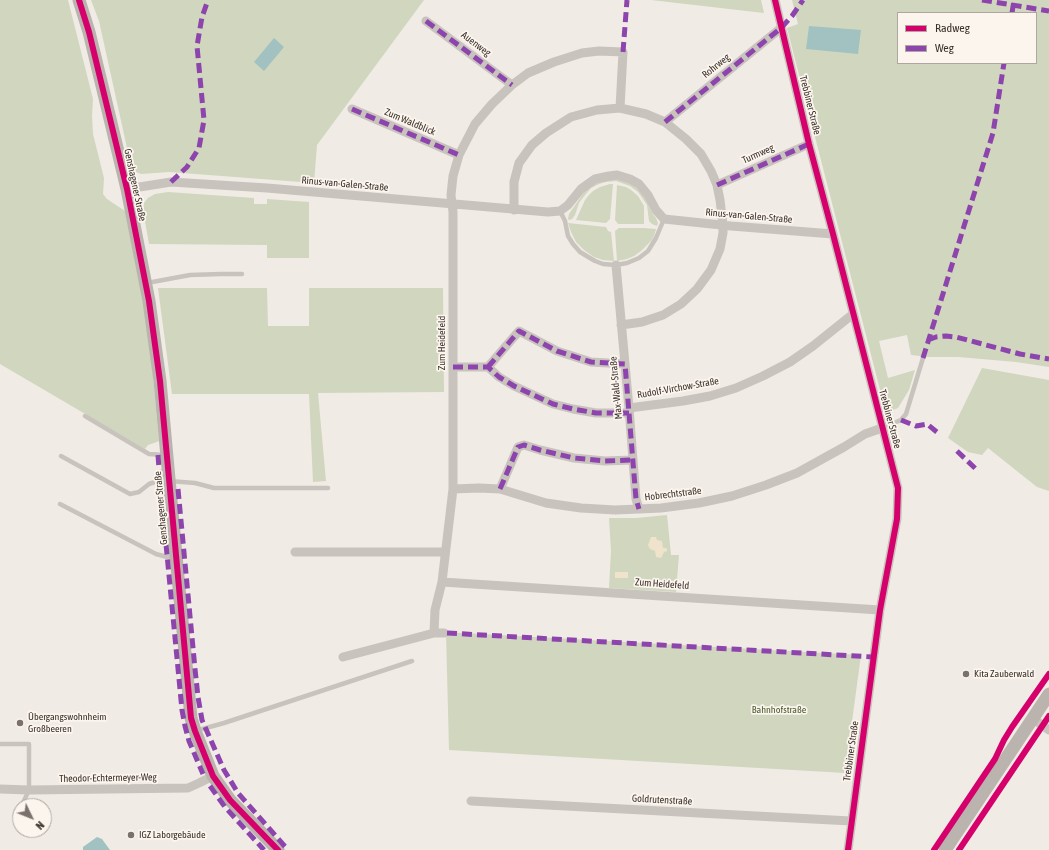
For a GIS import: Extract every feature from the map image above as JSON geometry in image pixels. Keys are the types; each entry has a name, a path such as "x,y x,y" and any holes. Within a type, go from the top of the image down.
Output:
{"street":[{"name":"Genshagener Straße","path":"80,0 127,189 146,283 160,381 192,718 195,731 213,776 230,800 278,850"},
{"name":"Trebbiner Straße","path":"775,0 809,144 898,488 896,519 880,610 848,850"},
{"name":"Auenweg","path":"426,21 512,85"},
{"name":"Rohrweg","path":"665,122 781,28"},
{"name":"Zum Heidefeld","path":"434,633 434,610 442,582 453,489 451,195 453,176 459,155 475,124 492,104 512,85 528,73 554,62 582,53 599,51 623,52 620,108"},
{"path":"514,210 514,182 519,162 532,145 546,133 571,117 597,110 620,108 646,114 665,122 686,139 701,154 717,185 723,225 720,249 711,270 697,289 681,304 663,315 642,322 621,325"},
{"name":"Zum Waldblick","path":"352,109 459,155"},
{"name":"Turmweg","path":"717,185 809,144"},
{"path":"560,211 568,205 581,190 595,179 617,175 630,179 639,184 648,195 656,210 664,219"},
{"name":"Rinus-van-Galen-Straße","path":"127,189 171,182 267,188 514,210 548,212 560,211"},
{"name":"Rinus-van-Galen-Straße","path":"664,219 833,234"},
{"name":"Max-Wald-Straße","path":"616,265 632,460 636,499 639,509"},
{"name":"Rudolf-Virchow-Straße","path":"488,367 499,377 514,386 553,404 596,413 629,410 710,396 736,388 790,362 813,346 853,314"},
{"path":"453,367 488,367 520,331 557,351 591,362 625,364"},
{"name":"Hobrechtstraße","path":"453,489 500,489 546,503 581,508 615,510 661,508 699,503 732,496 797,473 865,434 882,428"},
{"path":"500,489 518,447 524,445 574,458 605,461 632,460"},
{"path":"295,552 445,552"},
{"name":"Zum Heidefeld","path":"442,582 880,610"},
{"path":"343,657 434,633 444,633"},
{"path":"945,850 1049,694"},
{"path":"1032,718 1049,730"},
{"name":"Theodor-Echtermeyer-Weg","path":"0,789 188,788 213,776"},
{"name":"Goldrutenstraße","path":"471,801 851,821"}],"lane":[{"path":"560,211 565,221 568,236 573,244 580,252 603,264 616,265 627,263 639,258 648,251 656,238 664,219"},
{"path":"146,283 190,275 242,274"},
{"name":"Trebbiner Straße","path":"882,428 901,420 906,414 923,358"},
{"path":"85,416 149,454 167,455"},
{"path":"61,456 130,494 139,492 149,484 169,481 195,483 214,488 328,488"},
{"path":"60,504 156,554 167,557 176,556"},
{"path":"195,731 224,723 412,661"},
{"path":"0,744 29,744 29,790 25,798"}],"green space":[{"path":"0,0 68,0 93,99 93,134 104,178 103,194 107,199 125,211 144,306 153,375 159,441 148,445 145,449 0,364"},
{"path":"91,0 424,0 317,145 314,183 169,172 141,174 136,172 131,166 99,21"},
{"path":"651,0 761,0 764,13"},
{"path":"792,0 1049,0 1049,367 1016,362 911,355 907,335 879,341 888,378 915,370 909,390 898,408 886,413 787,28 798,24"},
{"path":"618,179 627,182 640,191 656,218 658,223 657,226 649,221 647,205 638,192 630,186 616,181 606,182 591,188 579,203 575,215 572,219 568,219 569,214 584,192 592,185 601,181"},
{"path":"613,184 610,219 606,223 576,220 585,200 589,195 600,187"},
{"path":"617,185 626,187 638,196 644,206 644,224 618,224 615,220"},
{"path":"168,192 254,198 254,204 267,204 267,199 309,202 309,258 267,258 267,245 149,244 143,210 144,203 148,198 155,194"},
{"path":"568,223 606,227 608,231 611,232 614,261 594,257 584,250 576,242"},
{"path":"619,228 656,229 651,241 641,251 627,259 617,261 615,231"},
{"path":"158,288 267,288 268,326 309,326 309,288 443,288 444,392 318,393 326,481 313,482 309,394 172,394"},
{"path":"982,368 1049,380 1049,491 1037,487 988,448 982,455 968,452 948,438"},
{"path":"667,515 671,555 679,555 676,592 609,588 611,551 609,518 636,518"},
{"name":"Bahnhofstraße","path":"446,632 861,655 845,773 449,750"}],"sand":[{"path":"651,537 656,537 657,540 662,541 663,548 667,549 661,558 656,557 655,551 650,549 648,545"},
{"path":"615,572 628,572 628,578 615,578"}],"water":[{"path":"809,26 861,30 858,54 806,49"},
{"path":"274,38 284,47 264,71 254,62"},
{"path":"97,837 102,839 110,850 83,850 83,847"}],"marked path":[{"path":"171,182 187,167 199,148 204,120 197,46 202,17 208,0"},
{"path":"623,52 627,0"},
{"path":"665,122 781,28 792,16 803,0"},
{"path":"982,0 1049,11"},
{"path":"1012,12 1014,0"},
{"path":"426,21 512,85"},
{"path":"923,358 993,133 1004,64"},
{"path":"352,109 459,155"},
{"path":"717,185 809,144"},
{"path":"488,367 519,331 557,351 591,362 625,364 636,499 639,509"},
{"path":"928,340 936,337 956,337 1020,354 1049,359"},
{"path":"453,367 488,367 499,377 514,386 553,404 596,413 629,413"},
{"path":"901,420 916,426 927,424 938,433"},
{"path":"500,489 518,447 524,445 574,458 605,461 632,460"},
{"path":"957,451 977,470"},
{"path":"158,455 182,710 189,741 203,774"},
{"path":"178,489 195,669 202,720 224,770 238,793 288,850"},
{"path":"447,633 873,657"},
{"path":"210,786 225,807 264,850"}],"cycle path":[{"path":"79,0 89,32 127,189 149,301 160,381 191,718 213,776 230,800 278,850"},
{"path":"775,0 809,144 898,488 897,519 880,610 848,850"},
{"path":"934,850 995,759 1012,727 1049,674"},
{"path":"959,850 1049,716"}],"place":[{"name":"Kita Zauberwald","path":"966,674"},
{"name":"Übergangswohnheim Großbeeren","path":"20,723"},
{"name":"IGZ Laborgebäude","path":"131,835"}]}
